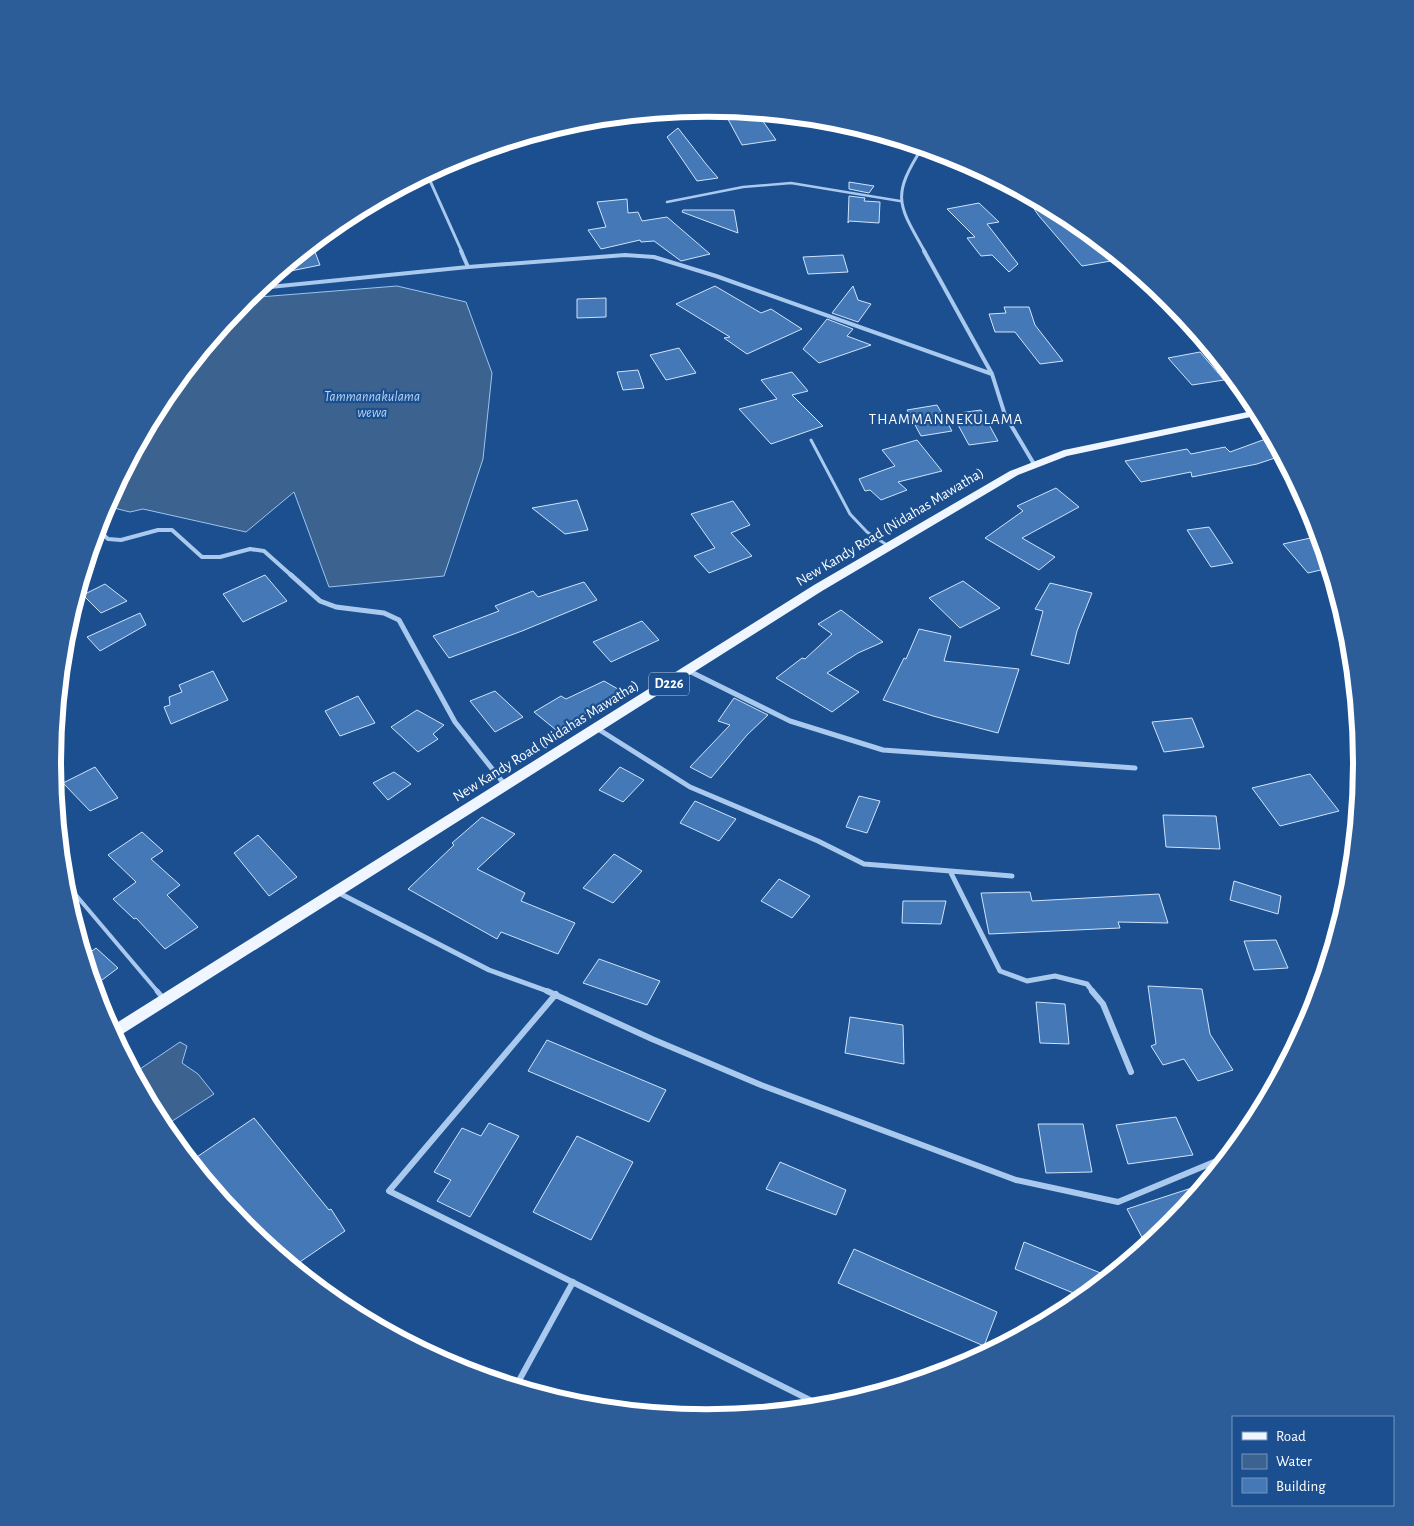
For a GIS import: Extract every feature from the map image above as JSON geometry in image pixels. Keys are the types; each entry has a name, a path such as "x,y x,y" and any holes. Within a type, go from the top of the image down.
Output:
{"main road":[{"name":"New Kandy Road (Nidahas Mawatha)","path":"119,1029 818,588 991,485 1034,464 1064,453 1250,415"}],"street":[{"path":"919,153 902,181 900,201 905,217 992,374 1005,415 1034,464"},
{"path":"430,180 468,267"},
{"path":"270,287 468,267 625,255 654,257 716,276 992,374"},
{"path":"103,535 108,539 122,540 158,530 172,530 202,557 220,558 250,549 264,551 320,601 336,607 384,612 399,620 455,722 505,785"},
{"path":"689,671 790,721 883,750 1135,768"},
{"path":"598,728 690,787 818,841 864,864 1012,876"},
{"path":"950,871 1000,971 1027,981 1055,976 1087,984 1103,1004 1131,1072"},
{"path":"337,892 489,970 556,994 652,1039 761,1085 1016,1180 1118,1202 1213,1163"},
{"path":"556,994 389,1191 810,1400"},
{"path":"519,1380 573,1282"}],"lane":[{"path":"667,202 742,187 791,183 900,201"},
{"path":"811,440 850,514 867,532 888,546"},
{"path":"75,894 165,1000"}],"water":[{"name":"Tammannakulama wewa","path":"397,286 466,302 492,373 483,459 444,576 329,587 294,492 246,532 143,509 130,512 114,508 148,440 170,404 221,337 260,297"},
{"path":"180,1042 187,1046 182,1063 198,1074 214,1094 170,1122 139,1070"}],"building":[{"path":"727,118 762,120 776,140 742,145"},
{"path":"678,128 718,178 697,181 667,137"},
{"path":"849,182 874,186 869,193 849,189"},
{"path":"849,196 865,198 864,201 880,202 879,223 849,221 848,223"},
{"path":"627,199 628,213 638,212 642,221 667,217 710,254 681,261 654,241 641,242 640,240 601,249 588,230 606,227 597,202"},
{"path":"979,203 999,222 987,224 1018,264 1009,272 992,255 981,256 967,238 975,237 947,209"},
{"path":"1031,205 1066,226 1111,261 1082,266"},
{"path":"683,210 734,210 738,233 682,212"},
{"path":"315,251 320,265 288,272"},
{"path":"843,255 848,272 808,274 803,257"},
{"path":"715,286 761,313 771,309 802,329 747,354 724,338 730,337 676,304"},
{"path":"853,286 858,300 871,304 858,322 832,313"},
{"path":"606,298 606,317 577,318 577,299"},
{"path":"1004,307 1029,307 1035,325 1063,361 1040,364 1015,332 995,332 989,314 1006,313"},
{"path":"827,319 853,329 847,336 871,345 819,363 803,349"},
{"path":"679,348 696,373 666,380 650,355"},
{"path":"1200,352 1224,380 1192,385 1168,358"},
{"path":"638,370 644,388 623,390 617,372"},
{"path":"792,372 808,391 792,395 823,426 771,444 739,409 777,399 761,380"},
{"path":"937,405 952,431 921,436 907,410"},
{"path":"981,410 998,441 969,445 952,414"},
{"path":"1265,439 1276,458 1257,464 1192,477 1191,472 1141,482 1125,461 1187,449 1191,454 1225,447 1230,452"},
{"path":"917,440 942,471 898,482 907,490 881,500 870,490 865,491 859,479 895,466 882,450"},
{"path":"1056,488 1079,507 1022,538 1055,557 1039,570 985,538 1023,511 1017,506"},
{"path":"577,500 588,530 565,534 532,508"},
{"path":"733,501 750,525 731,533 752,556 709,573 694,556 715,548 691,514"},
{"path":"1209,527 1233,563 1211,567 1187,530"},
{"path":"1312,538 1323,570 1308,573 1283,544"},
{"path":"265,575 287,601 243,622 223,594"},
{"path":"963,581 1000,608 960,628 929,598"},
{"path":"584,582 597,600 449,658 433,636 499,611 495,606 533,591 538,597"},
{"path":"1050,583 1092,593 1077,631 1069,664 1031,655 1043,611 1035,609"},
{"path":"105,584 127,601 101,613 83,595"},
{"path":"841,610 883,642 858,653 827,673 859,692 832,712 776,678 802,658 805,659 832,634 818,624"},
{"path":"140,613 146,625 100,651 87,637"},
{"path":"642,621 659,640 611,662 593,642"},
{"path":"919,629 951,636 944,661 1019,669 998,733 933,716 883,700 904,658 906,659"},
{"path":"213,671 228,700 171,724 164,707 170,705 169,697 182,692 179,685"},
{"path":"604,681 623,692 556,730 534,712 561,696 566,699"},
{"path":"495,691 523,717 495,732 470,701"},
{"path":"358,696 375,723 340,736 325,711"},
{"path":"734,698 768,715 747,735 711,778 690,767 730,725 718,721"},
{"path":"417,710 444,725 433,734 438,739 418,752 391,727"},
{"path":"1192,718 1204,747 1164,752 1152,722"},
{"path":"95,767 118,798 90,811 63,783"},
{"path":"620,767 644,780 623,802 599,790"},
{"path":"394,772 411,784 388,800 373,783"},
{"path":"1310,774 1339,811 1280,826 1252,788"},
{"path":"859,796 880,801 867,833 846,827"},
{"path":"695,801 736,819 719,841 680,823"},
{"path":"1163,815 1216,816 1220,849 1166,847"},
{"path":"482,817 515,834 477,869 525,893 521,901 575,923 558,954 501,932 497,939 408,889 454,845 452,843"},
{"path":"142,832 163,851 151,859 180,885 167,895 198,927 165,949 136,918 134,919 113,899 136,882 108,855"},
{"path":"258,835 297,877 269,896 234,853"},
{"path":"614,854 642,871 613,903 583,888"},
{"path":"779,879 810,896 792,918 761,901"},
{"path":"1234,881 1281,896 1278,914 1230,900"},
{"path":"1030,892 1032,901 1159,894 1168,923 1118,922 1120,928 989,934 981,893"},
{"path":"903,901 946,901 941,924 902,923"},
{"path":"1276,940 1288,968 1254,970 1244,941"},
{"path":"96,948 118,968 100,982 90,952"},
{"path":"599,959 660,981 647,1005 583,983"},
{"path":"1148,986 1202,989 1210,1034 1233,1070 1198,1081 1184,1059 1163,1065 1151,1046 1156,1044"},
{"path":"1036,1002 1065,1004 1069,1044 1040,1043"},
{"path":"850,1017 903,1025 904,1064 845,1053"},
{"path":"547,1040 666,1090 649,1122 528,1071"},
{"path":"1176,1117 1193,1155 1128,1164 1116,1125"},
{"path":"254,1118 329,1210 331,1209 345,1231 299,1263 250,1220 221,1189 196,1157"},
{"path":"489,1123 519,1136 470,1217 437,1201 451,1180 434,1172 462,1128 481,1136"},
{"path":"1038,1124 1083,1124 1092,1172 1046,1173"},
{"path":"577,1136 633,1162 591,1240 533,1212"},
{"path":"780,1162 846,1190 836,1215 766,1189"},
{"path":"1195,1187 1143,1240 1127,1209"},
{"path":"1024,1242 1102,1274 1075,1294 1015,1269"},
{"path":"854,1249 997,1312 984,1346 838,1283"}],"district":[{"name":"THAMMANNEKULAMA","path":"946,419"}]}
